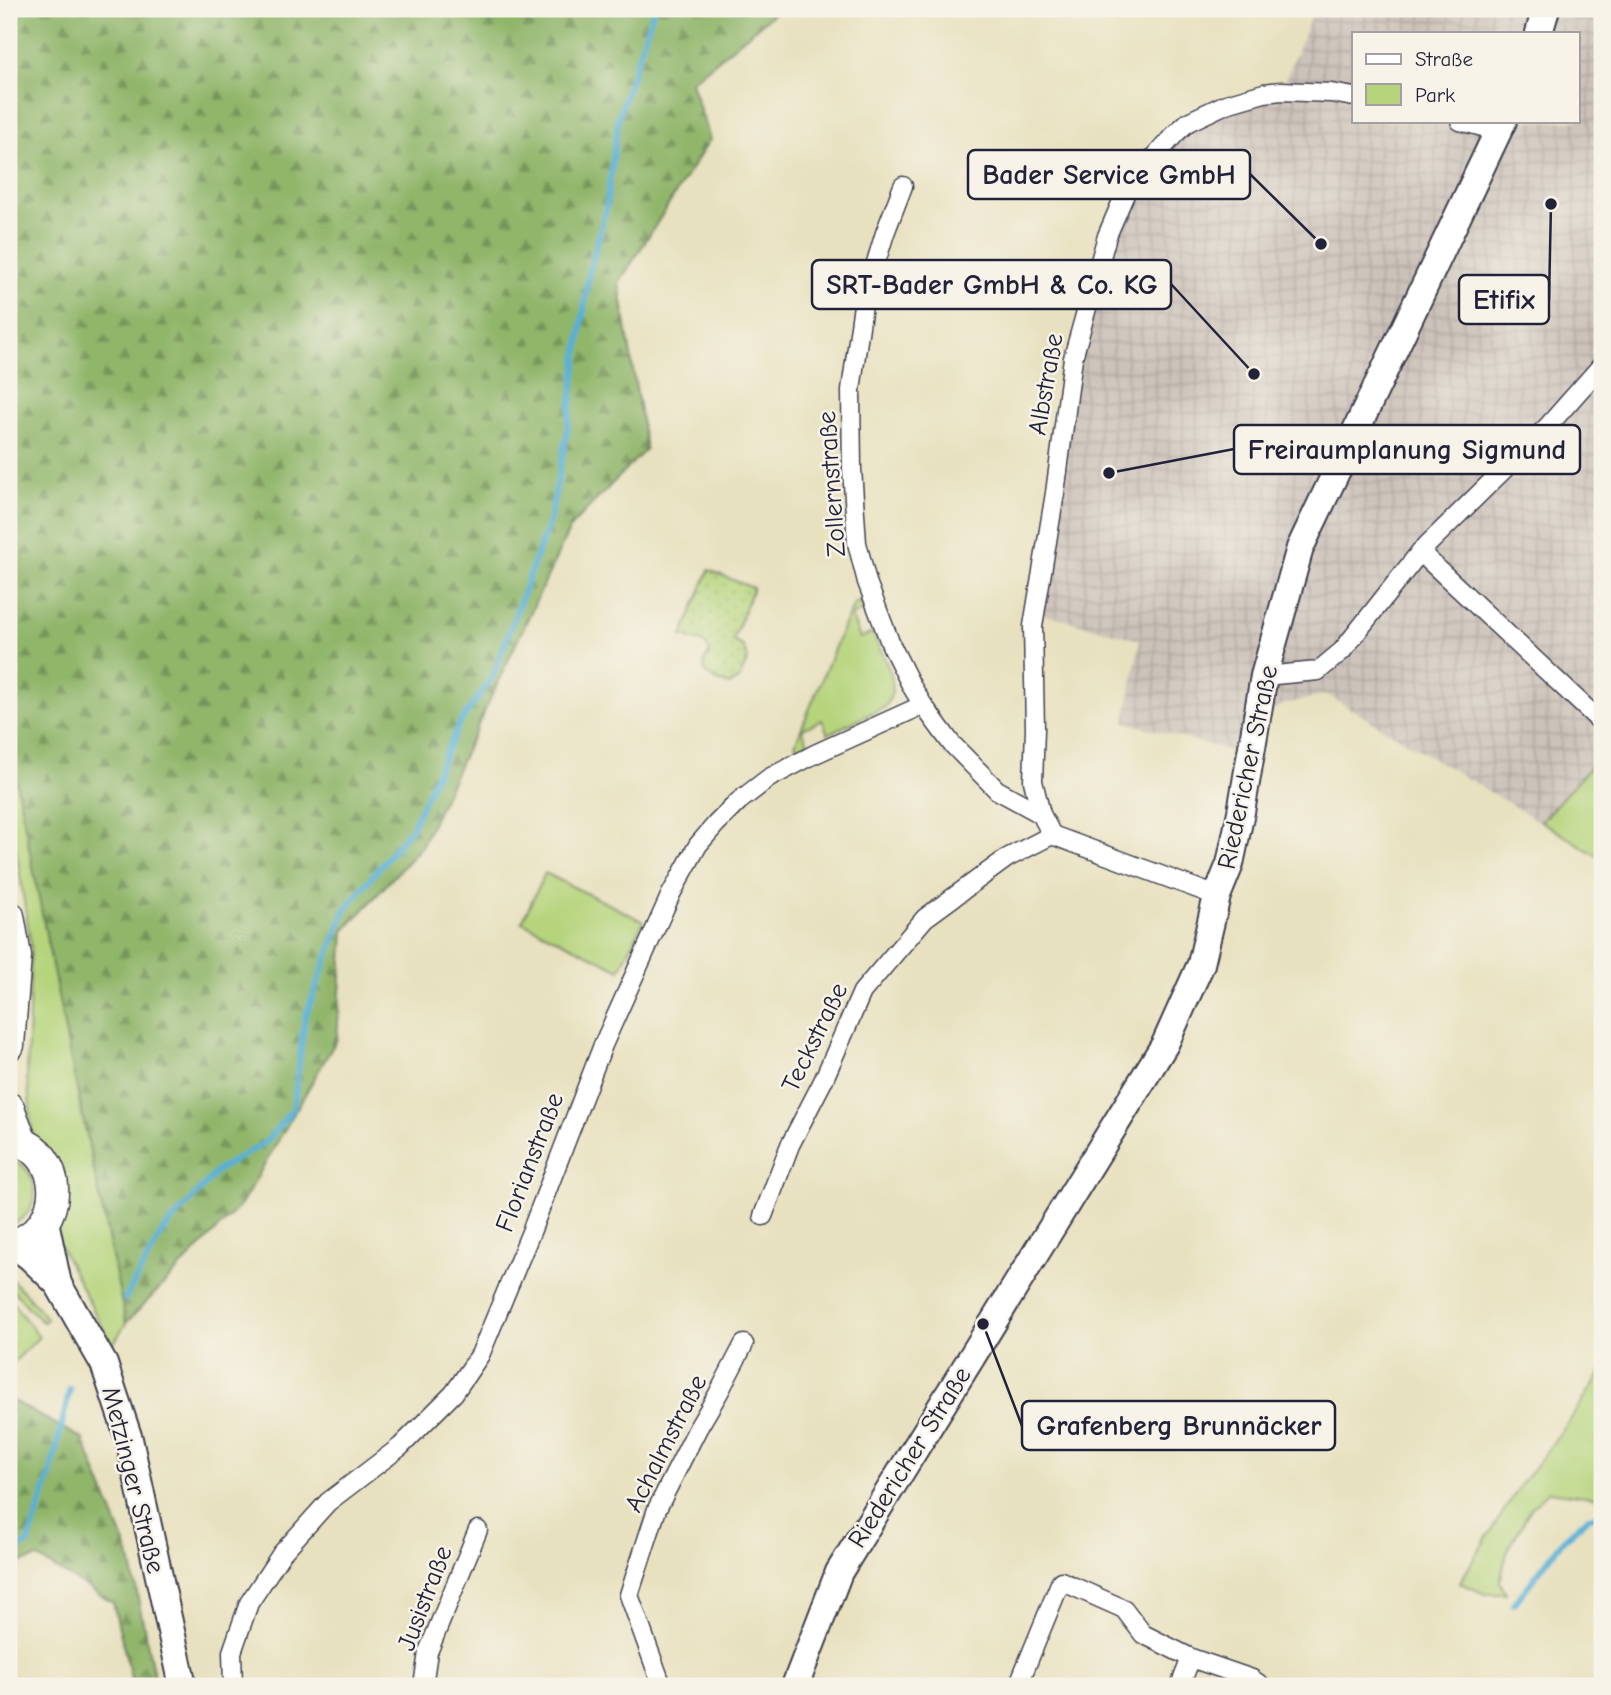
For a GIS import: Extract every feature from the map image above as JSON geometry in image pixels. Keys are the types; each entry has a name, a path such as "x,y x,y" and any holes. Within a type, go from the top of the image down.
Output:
{"main road":[{"path":"9,916 16,956 9,1045"},
{"path":"9,1108 15,1140 38,1152 49,1167 54,1185 53,1204 45,1221 26,1239 11,1244"}],"street":[{"path":"1539,32 1546,9"},
{"name":"Albstraße","path":"1041,814 1033,781 1033,626 1055,493 1073,358 1107,236 1128,187 1188,122 1226,104 1280,91 1352,97"},
{"path":"1468,122 1500,126"},
{"name":"Riedericher Straße","path":"795,1686 839,1572 1165,1044 1202,964 1217,896 1230,864 1264,676 1300,548 1500,126"},
{"name":"Zollernstraße","path":"904,186 885,233 863,305 850,390 857,543 867,582 891,645 923,705 951,743 997,790 1041,814"},
{"path":"1264,676 1318,671 1342,650 1420,552 1548,426 1602,365"},
{"path":"1420,552 1602,722"},
{"name":"Florianstraße","path":"233,1686 232,1652 249,1603 282,1553 328,1502 400,1447 454,1393 481,1355 603,1045 671,894 698,845 739,801 769,778 827,748 923,705"},
{"path":"1041,814 1052,835 1217,896"},
{"name":"Teckstraße","path":"763,1216 790,1145 822,1082 862,992 925,918 1007,858 1052,835"},
{"name":"Metzinger Straße","path":"45,1221 58,1284"},
{"name":"Metzinger Straße","path":"11,1244 58,1284 104,1364 129,1439 183,1686"},
{"name":"Achalmstraße","path":"662,1686 629,1595 656,1509 744,1344"},
{"name":"Jusistraße","path":"422,1686 428,1652 478,1530"},
{"path":"1018,1686 1061,1581 1124,1609 1143,1634 1191,1658 1252,1679 1262,1686"},
{"path":"1180,1686 1191,1658"}],"shaded area":[{"path":"1314,9 1602,9 1602,859 1326,694 1282,705 1256,720 1250,756 1125,722 1140,640 1035,612 1073,358 1122,202 1175,134 1281,91"}],"green space":[{"path":"9,9 779,9 691,82 710,139 619,283 646,449 571,526 421,847 344,931 337,1039 241,1205 126,1323 9,745"},
{"path":"709,570 753,588 733,641 743,646 748,659 739,679 730,685 715,680 705,672 704,662 710,651 704,643 682,636"},
{"path":"861,601 864,610 851,616 860,638 873,633 890,670 890,697 885,707 828,734 822,720 802,729 808,743 798,748 795,744 844,625 854,604"},
{"path":"9,745 126,1323 112,1346 59,1244 32,1130 27,1076 31,945 9,815"},
{"path":"1602,754 1602,859 1541,821"},
{"path":"545,873 643,921 620,970 522,922"},
{"path":"9,1158 28,1172 33,1181 34,1192 28,1212 9,1225"},
{"path":"9,1277 47,1319 44,1322 9,1286"},
{"path":"9,1298 39,1337 9,1367"},
{"path":"1602,1371 1602,1498 1549,1491 1532,1507 1508,1549 1500,1581 1506,1594 1485,1594 1460,1583 1522,1483 1569,1422"},
{"path":"9,1399 83,1439 129,1554 156,1686 133,1686 113,1603 38,1558 9,1565"}],"waterway":[{"path":"125,1299 163,1231 218,1170 266,1142 293,1109 305,1017 345,910 412,827 459,724 493,676 550,519 566,438 589,273 606,208 619,115 654,9"},
{"path":"9,1553 28,1543 50,1475 70,1389"},
{"path":"1514,1604 1564,1539 1589,1517 1602,1515"}],"place":[{"name":"Etifix","path":"1551,204"},
{"name":"Bader Service GmbH","path":"1321,244"},
{"name":"SRT-Bader GmbH & Co. KG","path":"1254,374"},
{"name":"Freiraumplanung Sigmund","path":"1109,473"},
{"name":"Grafenberg Brunnäcker","path":"983,1324"}]}
